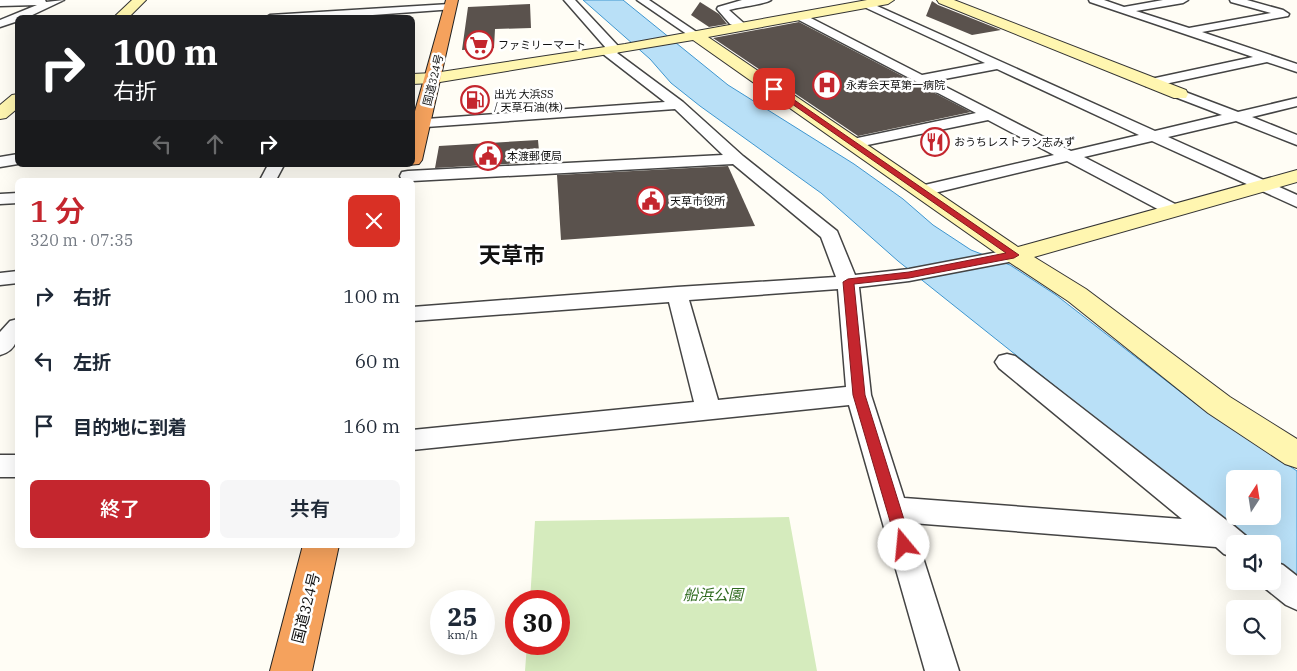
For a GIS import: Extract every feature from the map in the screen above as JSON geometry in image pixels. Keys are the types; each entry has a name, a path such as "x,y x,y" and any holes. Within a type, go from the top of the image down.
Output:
{"highway":[{"name":"国道324号","path":"415,137 417,124 434,78 451,3"},
{"name":"国道324号","path":"291,671 321,548"}],"street":[{"path":"122,15 140,0"},
{"path":"569,0 616,49 737,159 830,235 848,282 859,395 942,671"},
{"path":"642,0 687,36 853,143 922,191 1008,256 1077,295 1219,405 1297,454"},
{"path":"741,26 722,9 746,2 766,0"},
{"path":"415,79 434,78 616,49 888,0"},
{"path":"943,0 1297,140"},
{"path":"1094,0 1297,68"},
{"path":"1124,10 1183,0"},
{"path":"1235,0 1297,17"},
{"path":"0,3 56,1"},
{"path":"22,15 56,1"},
{"path":"869,2 998,65 1297,202"},
{"path":"269,15 451,3"},
{"path":"1188,32 1284,14"},
{"path":"799,16 1173,210"},
{"path":"0,24 15,18"},
{"path":"0,29 15,28"},
{"path":"1151,83 1297,52"},
{"path":"921,79 998,65"},
{"path":"0,114 12,101"},
{"path":"922,191 1297,102"},
{"path":"417,124 678,105"},
{"path":"853,143 989,114"},
{"path":"0,162 15,159"},
{"path":"410,170 737,159"},
{"path":"415,314 677,293 848,282 909,275 1008,256 1297,176"},
{"path":"0,199 15,198"},
{"path":"0,278 15,277"},
{"path":"677,293 708,410"},
{"path":"0,347 15,330"},
{"path":"1007,362 1226,538"},
{"path":"415,440 859,395"},
{"path":"0,466 15,466"},
{"path":"893,509 1226,540"},
{"path":"1281,583 1297,596"}],"green space":[{"name":"船浜公園","path":"789,517 817,671 525,671 526,655 570,655 570,590 531,590 535,521"}],"water":[{"path":"583,0 623,0 728,85 854,164 903,199 933,225 971,250 1010,265 1056,295 1196,404 1297,471 1297,579 1281,566 1281,535 1242,535 1229,525 1281,525 1281,470 1226,470 1226,522 898,261 821,193 671,83 650,59"}],"building":[{"path":"932,1 1001,30 972,35 926,16"},
{"path":"700,2 719,14 727,24 709,27 691,15"},
{"path":"530,4 531,28 495,29 494,48 462,50 468,7"},
{"name":"永寿会天草第一病院","path":"799,22 971,112 858,136 713,38"},
{"name":"本渡郵便局","path":"538,140 540,162 435,168 439,146"},
{"name":"天草市役所","path":"728,166 755,226 561,240 557,175"}],"place":[{"name":"ファミリーマート","path":"479,45"},
{"name":"永寿会天草第一病院","path":"827,85"},
{"name":"出光 大浜SS / 天草石油(株)","path":"475,100"},
{"name":"おうちレストラン志みず","path":"935,142"},
{"name":"本渡郵便局","path":"488,156"},
{"name":"天草市役所","path":"651,201"}],"district":[{"name":"天草市","path":"512,255"}],"route":[{"path":"774,89 1014,255 909,275 848,282 859,395 904,545"}]}
